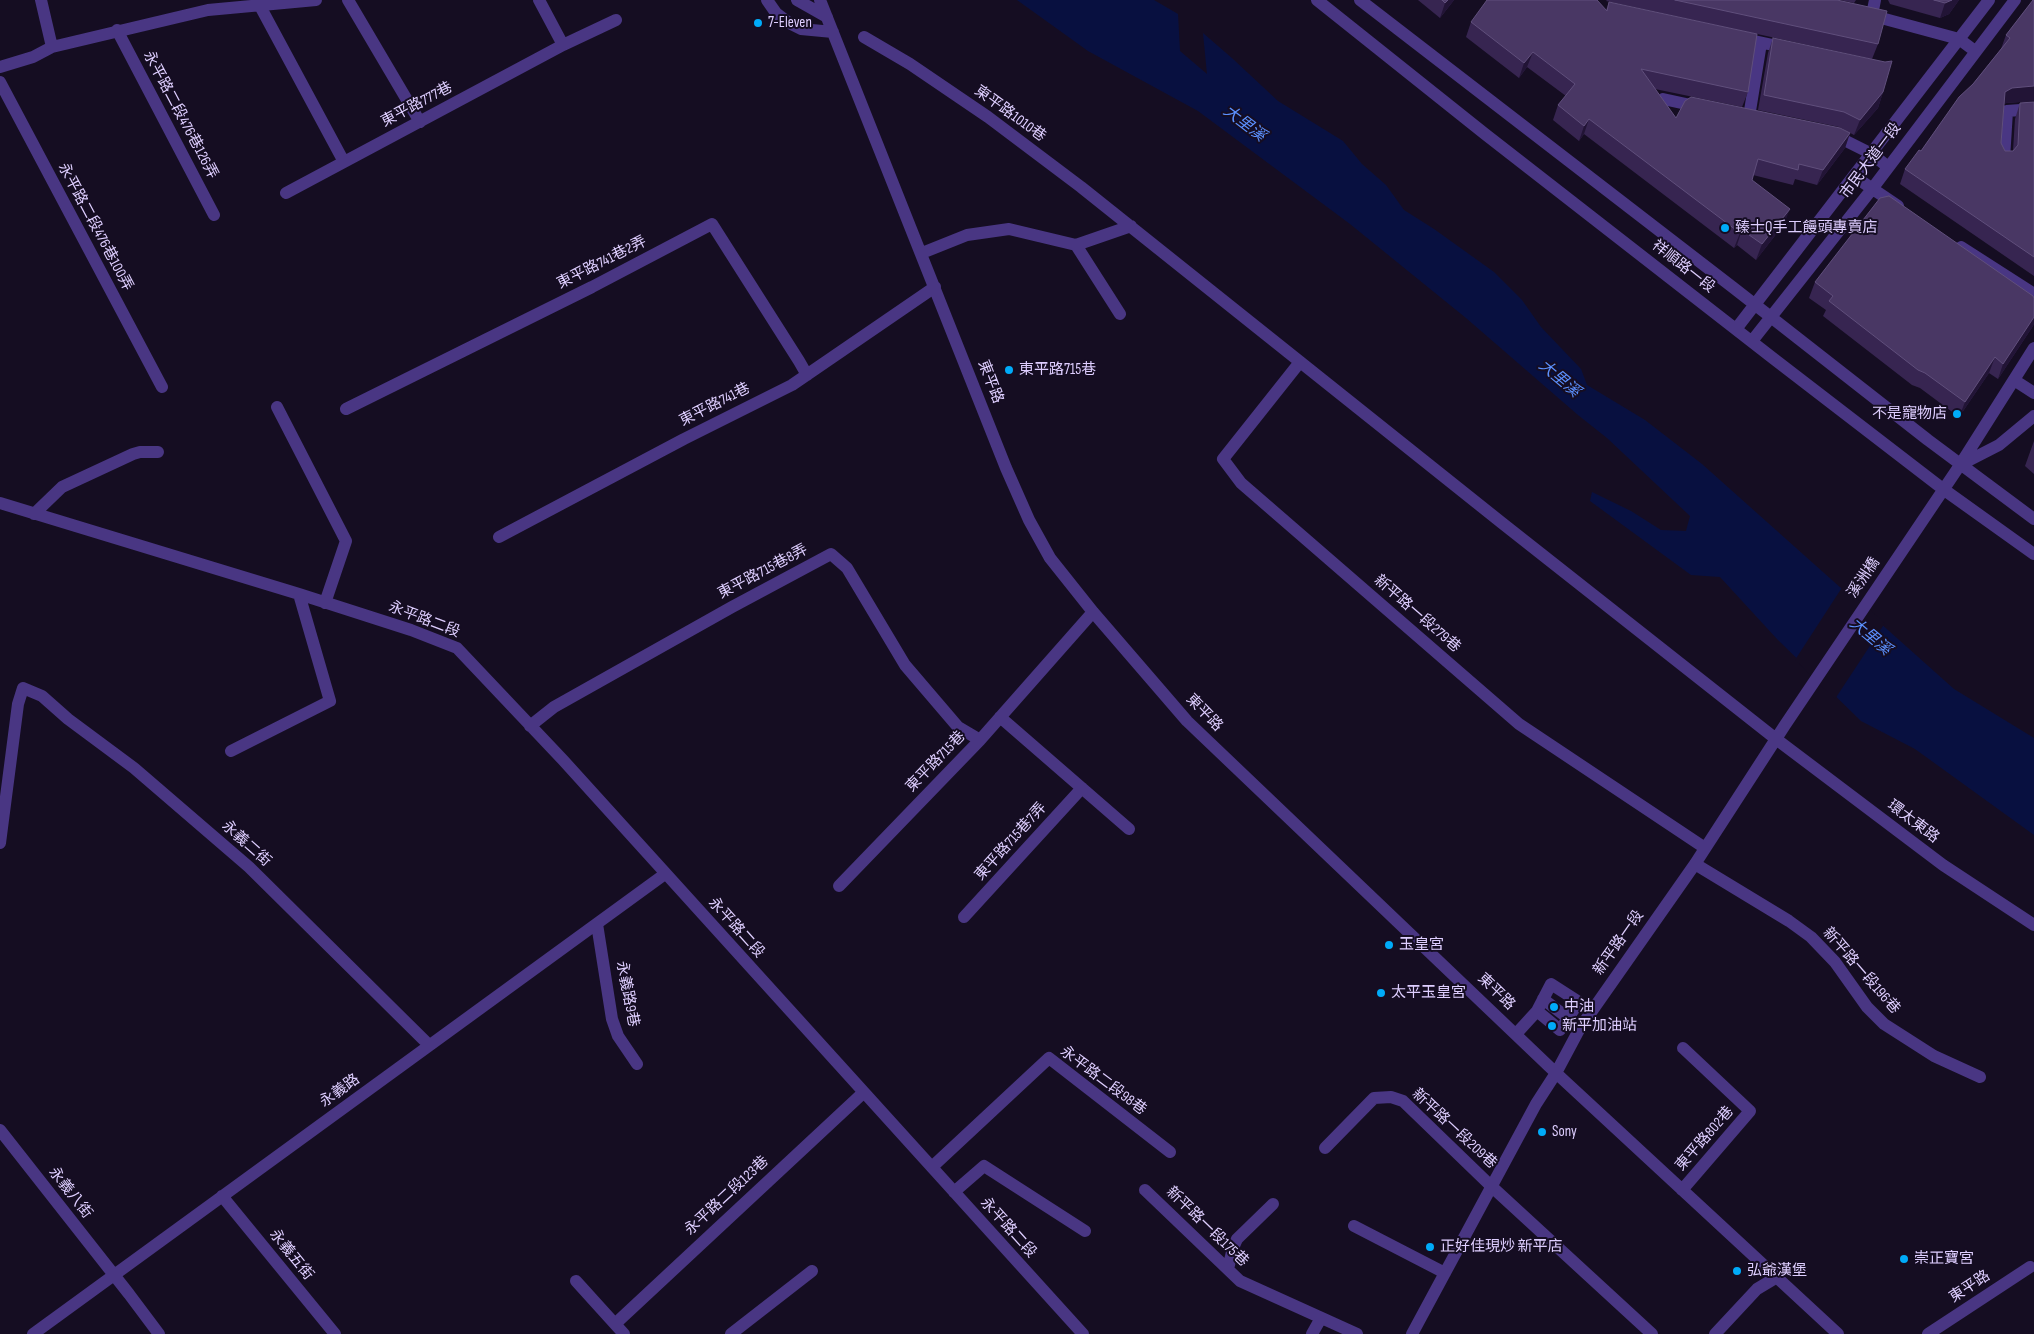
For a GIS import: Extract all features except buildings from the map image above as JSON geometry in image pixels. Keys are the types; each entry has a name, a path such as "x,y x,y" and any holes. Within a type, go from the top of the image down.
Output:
{"street":[{"path":"41,0 52,47"},
{"path":"0,68 33,57 52,47 116,30 208,10 316,0"},
{"path":"348,0 420,122"},
{"path":"539,0 563,45"},
{"path":"767,0 776,13 789,24 801,29 833,32"},
{"path":"797,0 827,17"},
{"name":"東平路","path":"820,0 1006,468 1029,520 1050,558 1093,612 1187,721 1556,1073 1838,1334"},
{"name":"祥順路一段","path":"1316,0 1492,140 1752,342 1943,489 2034,554"},
{"name":"祥順路一段","path":"1360,0 1720,277 1960,465 2034,518"},
{"path":"1872,15 1875,0"},
{"name":"市民大道一段","path":"1736,329 1989,0"},
{"name":"市民大道一段","path":"1752,342 1872,189 2015,0"},
{"path":"260,6 344,162"},
{"path":"1854,12 1872,15 1959,39 1975,51"},
{"name":"東平路777巷","path":"286,193 563,45 616,20"},
{"name":"永平路二段476巷126弄","path":"116,30 214,215"},
{"name":"東平路1010巷","path":"864,37 910,64 988,117 1131,226 1300,362"},
{"path":"1732,37 1798,51"},
{"path":"1749,117 1761,43"},
{"name":"永平路二段476巷100弄","path":"0,82 162,387"},
{"path":"1663,99 1711,109"},
{"path":"2004,159 2007,111 2034,109"},
{"path":"1820,132 1837,136 1872,154 1888,167"},
{"path":"1855,176 1910,214"},
{"name":"東平路741巷2弄","path":"346,409 592,287 712,224 807,375"},
{"path":"922,253 967,235 1009,229 1076,245 1131,226"},
{"path":"1952,240 2034,294"},
{"path":"1076,245 1120,314"},
{"name":"東平路741巷","path":"499,537 684,438 792,385 935,287"},
{"name":"溪洲橋","path":"1795,711 1960,465 2034,348"},
{"name":"環太東路","path":"1300,362 1776,740 1944,865 2034,925"},
{"name":"新平路一段279巷","path":"1300,362 1223,459 1241,483 1519,724 1704,848"},
{"path":"2014,380 2034,393"},
{"path":"277,407 346,542 324,603"},
{"path":"1960,465 1999,445 2034,416"},
{"path":"34,514 62,487 133,454 158,452"},
{"name":"永平路二段","path":"0,502 411,630 456,648 562,760 1083,1334"},
{"name":"東平路715巷8弄","path":"530,726 554,707 831,554 847,568 905,665 958,727 980,740"},
{"path":"231,752 330,700 298,594"},
{"name":"東平路715巷","path":"839,886 980,740 1093,612"},
{"name":"永義二街","path":"0,843 18,704 23,688 42,696 68,719 134,768 249,867 429,1045"},
{"name":"新平路一段","path":"1412,1334 1536,1104 1556,1073 1580,1028 1695,864 1795,711"},
{"path":"1000,716 1129,828"},
{"name":"東平路715巷7弄","path":"964,917 1082,788"},
{"name":"新平路一段196巷","path":"1695,864 1789,921 1811,937 1835,962 1867,1007 1884,1024 1934,1056 1980,1077"},
{"name":"永義路","path":"33,1334 665,874"},
{"name":"永義路9巷","path":"597,924 612,1019 618,1036 637,1064"},
{"path":"1516,1034 1537,1011 1551,984 1579,1002 1560,1030 1537,1011"},
{"path":"1543,999 1568,1018"},
{"name":"東平路802巷","path":"1682,1190 1750,1111 1683,1048"},
{"name":"永平路二段98巷","path":"932,1167 1048,1058 1170,1152"},
{"name":"永平路二段123巷","path":"615,1324 863,1093"},
{"name":"新平路一段209巷","path":"1325,1148 1374,1098 1391,1097 1403,1101 1491,1186 1652,1334"},
{"name":"永義八街","path":"0,1130 159,1334"},
{"path":"954,1192 984,1166 1085,1230"},
{"name":"新平路一段175巷","path":"1145,1190 1240,1281 1357,1334"},
{"name":"永義五街","path":"222,1196 335,1334"},
{"path":"1228,1269 1237,1239 1272,1204"},
{"path":"1354,1226 1445,1273"},
{"name":"東平路","path":"1928,1334 2030,1267"},
{"path":"731,1334 812,1271"},
{"path":"1715,1334 1757,1289 1777,1277"},
{"path":"576,1281 624,1334"},
{"path":"1312,1334 1321,1318"}],"water":[{"name":"大里溪","path":"1017,0 1154,0 1178,14 1180,51 1207,74 1203,33 1278,101 1343,141 1362,164 1386,185 1404,210 1494,272 1522,300 1541,327 1581,369 1587,385 1645,420 1702,464 1954,689 2034,738 2034,835 1915,749 1861,721 1777,639 1720,577 1691,575 1590,501 1592,492 1631,511 1661,530 1686,531 1690,516 1607,438 1466,318 1350,224 1198,111 1088,51"}],"pier":[{"path":"1843,586 1885,623 1835,699 1795,660"}],"place":[{"name":"7-Eleven","path":"758,23"},
{"name":"臻士Q手工饅頭專賣店","path":"1725,228"},
{"name":"東平路715巷","path":"1009,370"},
{"name":"不是寵物店","path":"1957,414"},
{"name":"玉皇宮","path":"1389,945"},
{"name":"太平玉皇宮","path":"1381,993"},
{"name":"中油","path":"1554,1007"},
{"name":"新平加油站","path":"1552,1026"},
{"name":"Sony","path":"1542,1132"},
{"name":"正好佳現炒 新平店","path":"1430,1247"},
{"name":"崇正寶宮","path":"1904,1259"},
{"name":"弘爺漢堡","path":"1737,1271"}]}
